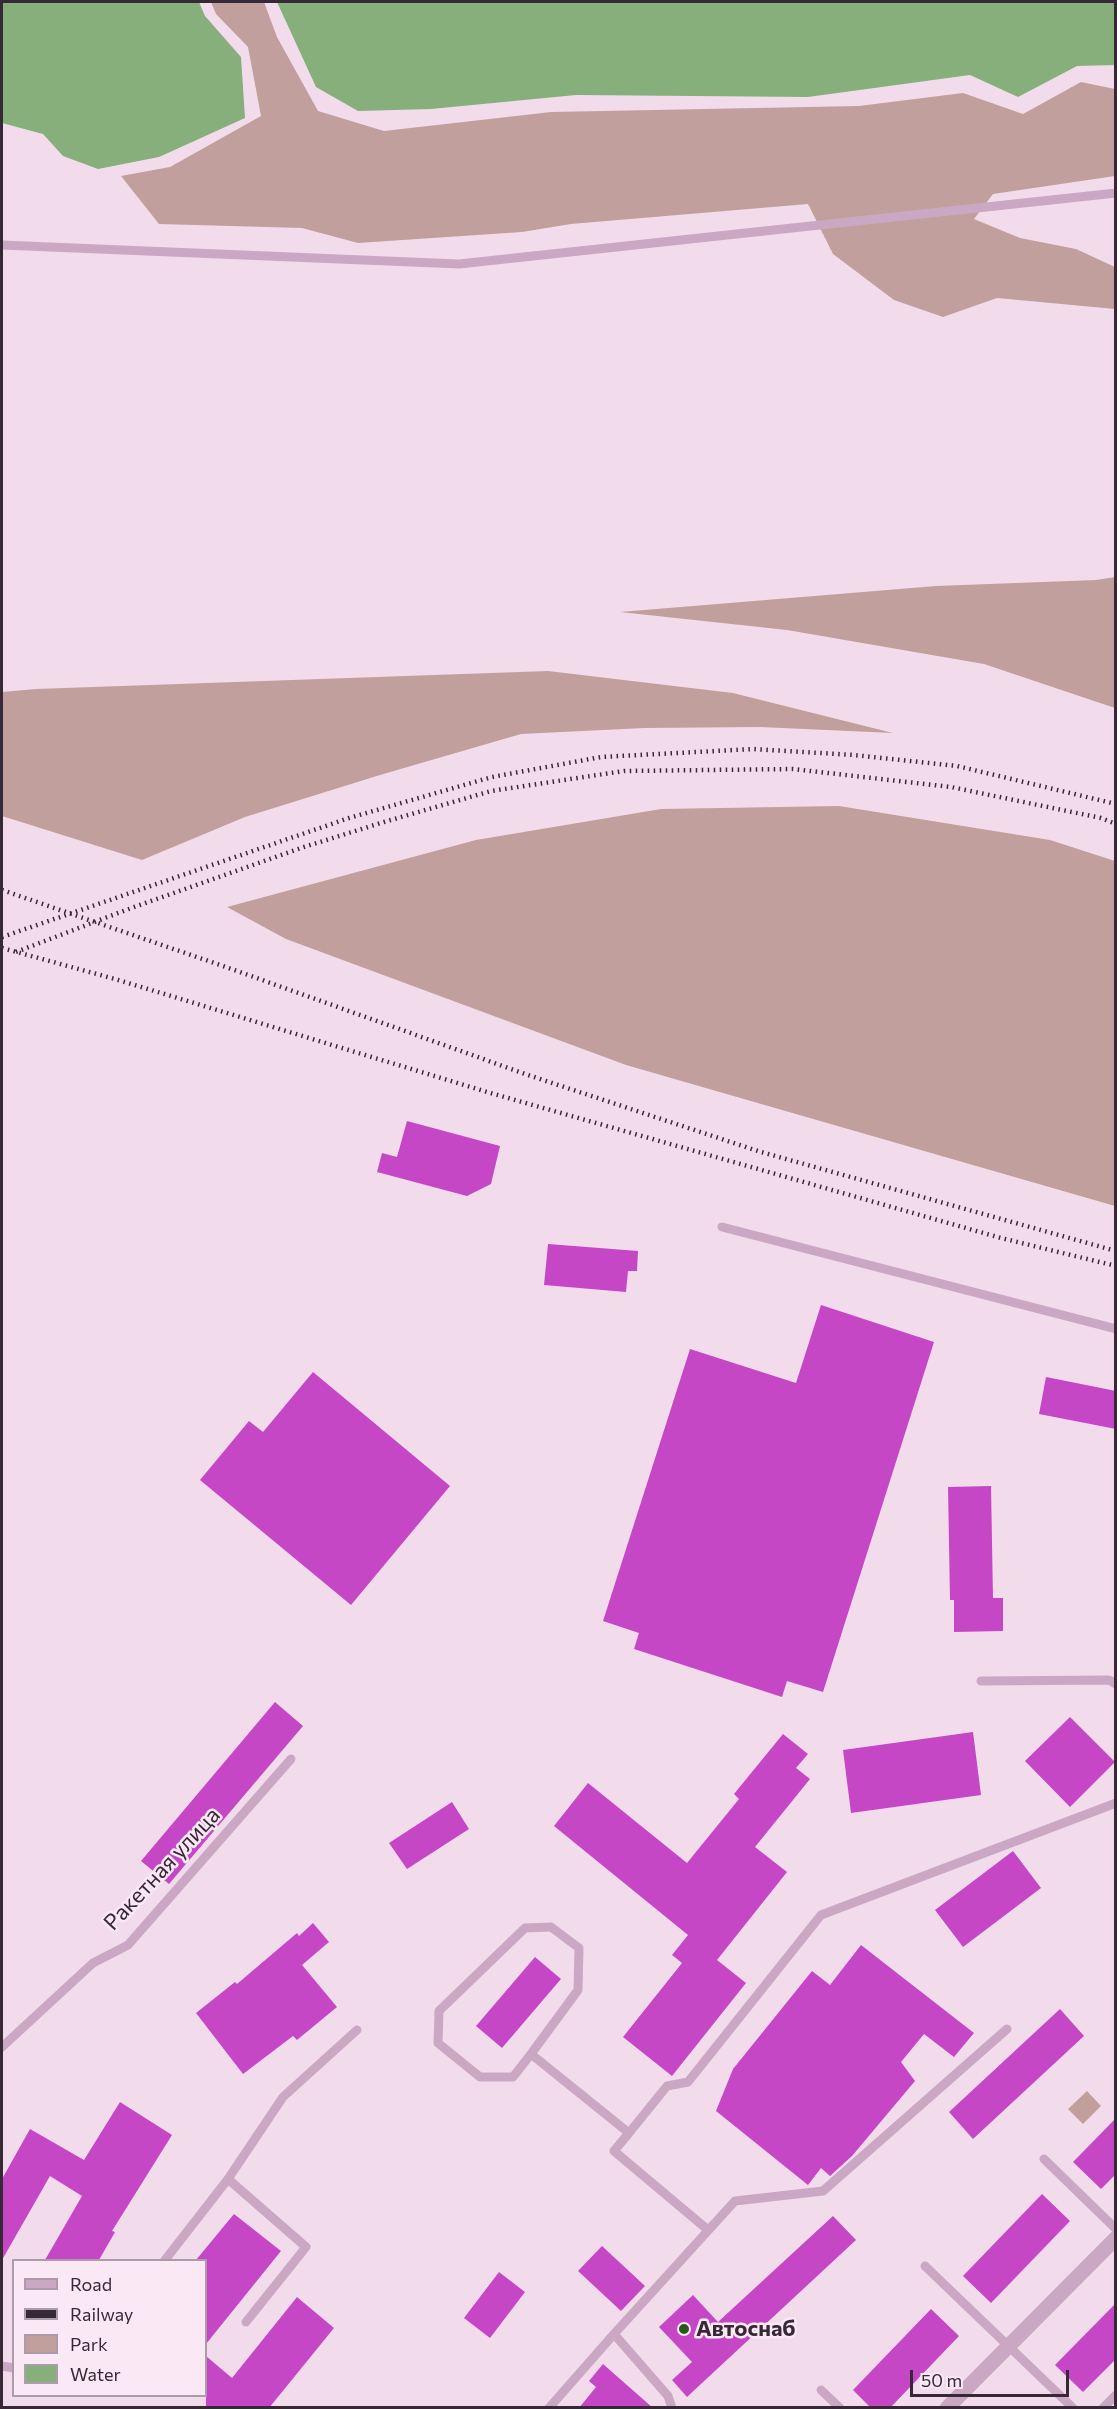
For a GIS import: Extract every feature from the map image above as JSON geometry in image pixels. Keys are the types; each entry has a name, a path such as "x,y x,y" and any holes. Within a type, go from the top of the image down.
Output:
{"street":[{"path":"947,2408 1116,2238"}],"lane":[{"path":"2,244 459,264 1116,193"},
{"path":"722,1227 1116,1329"},
{"path":"981,1681 1109,1680 1116,1684"},
{"name":"Ракетная улица","path":"2,2047 93,1963 128,1946 291,1759"},
{"path":"708,2230 615,2151 667,2086 688,2082 821,1916 1116,1803"},
{"path":"551,1927 579,1948 578,1990 531,2054 513,2077 480,2077 438,2043 439,2011 525,1928 551,1927"},
{"path":"549,2408 735,2200 823,2191 1007,2029"},
{"path":"166,2259 228,2179 283,2097 357,2030"},
{"path":"531,2054 629,2133"},
{"path":"1044,2159 1116,2229"},
{"path":"228,2179 306,2247 246,2322"},
{"path":"925,2266 1073,2408"},
{"path":"614,2334 668,2396 672,2408"},
{"path":"820,2390 840,2408"},
{"path":"1103,2408 1116,2395"}],"green space":[{"path":"211,2 264,2 277,37 318,111 384,131 551,112 859,106 963,93 1023,114 1081,82 1115,89 1115,176 993,194 974,219 1020,238 1076,249 1115,267 1115,309 997,298 943,317 894,300 833,254 808,204 571,224 522,232 358,243 302,228 159,224 121,176 170,167 261,116 248,47 216,14"},
{"path":"1115,577 1115,708 984,664 787,630 620,612 936,586 1096,580"},
{"path":"548,671 733,693 893,733 760,727 644,728 521,734 245,817 142,860 2,816 2,692"},
{"path":"839,806 1050,840 1115,861 1115,1206 626,1065 286,939 227,907 476,840 661,809"},
{"path":"1087,2091 1101,2106 1083,2124 1068,2109"}],"water":[{"path":"2,2 199,2 205,16 241,57 245,118 159,157 98,169 63,156 43,134 2,123"},
{"path":"277,2 1115,2 1115,65 1077,66 1018,97 970,75 808,97 576,95 431,109 358,111 316,87"}],"building":[{"path":"407,1121 500,1146 491,1184 467,1196 377,1172 382,1153 397,1157"},
{"path":"548,1244 638,1251 637,1271 628,1271 626,1292 544,1285"},
{"path":"821,1305 934,1342 823,1692 787,1681 782,1697 634,1649 639,1633 603,1621 690,1349 796,1383"},
{"path":"313,1372 450,1486 351,1605 200,1480 249,1421 263,1432"},
{"path":"1046,1377 1116,1391 1116,1429 1039,1414"},
{"path":"991,1486 993,1598 1003,1598 1003,1631 954,1632 954,1600 950,1600 948,1487"},
{"path":"275,1702 303,1726 169,1884 141,1861"},
{"path":"1070,1717 1115,1762 1070,1807 1025,1761"},
{"path":"973,1732 981,1795 851,1813 843,1750"},
{"path":"783,1734 808,1754 796,1768 810,1779 755,1847 787,1872 717,1960 746,1983 672,2076 623,2037 682,1963 672,1955 688,1935 554,1826 588,1783 687,1863 739,1799 734,1794"},
{"path":"452,1802 469,1829 407,1869 389,1843"},
{"path":"1013,1851 1041,1888 963,1947 935,1910"},
{"path":"313,1923 329,1942 302,1965 337,2007 297,2040 293,2036 243,2074 196,2013 235,1982 237,1984 297,1933 299,1936"},
{"path":"861,1945 974,2033 954,2057 924,2034 901,2062 915,2081 852,2156 830,2176 821,2168 808,2185 716,2111 733,2069 812,1971 830,1985"},
{"path":"535,1957 561,1979 502,2048 476,2026"},
{"path":"1060,2009 1084,2036 973,2139 949,2112"},
{"path":"120,2102 172,2135 112,2231 115,2232 100,2259 46,2259 82,2196 50,2176 2,2260 2,2179 30,2129 84,2160"},
{"path":"1116,2118 1116,2174 1101,2189 1073,2162"},
{"path":"1042,2194 1070,2221 991,2303 963,2276"},
{"path":"234,2214 281,2251 207,2343 207,2259 197,2259"},
{"path":"833,2216 856,2240 687,2397 672,2380 692,2362 659,2327 693,2295 718,2322"},
{"path":"602,2246 645,2286 621,2311 578,2271"},
{"path":"499,2272 525,2292 490,2338 464,2318"},
{"path":"297,2297 334,2328 269,2408 206,2408 207,2357 232,2378"},
{"path":"1116,2303 1116,2359 1083,2392 1055,2365"},
{"path":"931,2309 959,2336 890,2408 871,2408 853,2390"},
{"path":"603,2364 653,2408 579,2408 596,2387 589,2381"}],"railway":[{"path":"2,937 349,818 492,777 601,757 753,749 854,755 957,766 1116,804"},
{"path":"16,952 304,847 384,822 491,791 624,771 793,769 951,787 1101,818 1116,824"},
{"path":"2,890 528,1075 761,1152 1116,1251"},
{"path":"2,948 115,979 487,1092 1001,1238 1116,1266"}],"place":[{"name":"Автоснаб","path":"684,2329"}]}
